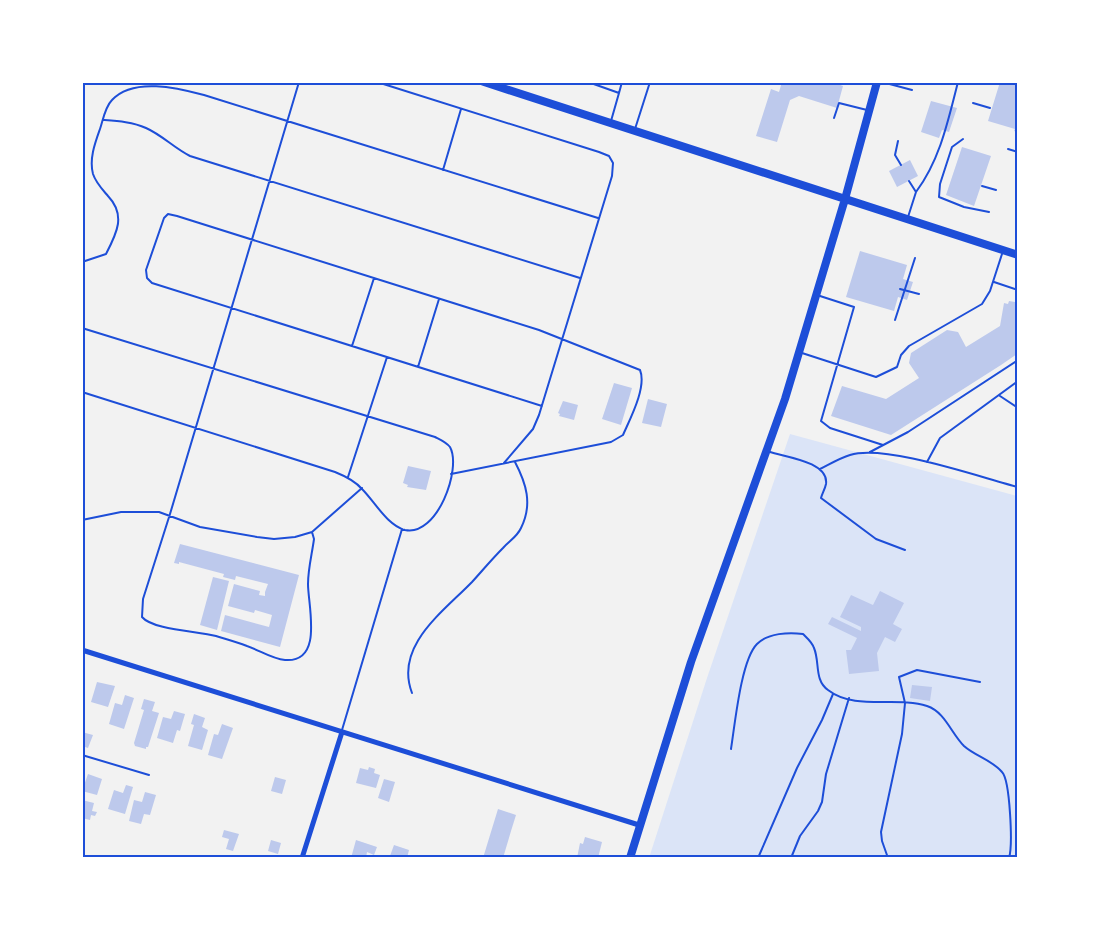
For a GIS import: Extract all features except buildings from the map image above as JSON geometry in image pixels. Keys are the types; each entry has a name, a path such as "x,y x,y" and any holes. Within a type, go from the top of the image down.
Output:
{"main road":[{"path":"484,82 1017,255"},
{"path":"630,858 691,662 767,452 800,352 880,82"}],"street":[{"path":"82,650 639,825"},
{"path":"302,858 342,732"}],"lane":[{"path":"299,82 143,598 141,617 153,625 201,632 285,660 297,659 306,651 312,639 308,584 314,539 312,532"},
{"path":"376,82 609,156 614,163 542,406 533,429 504,464"},
{"path":"588,82 619,93"},
{"path":"610,124 622,82"},
{"path":"634,131 650,82"},
{"path":"880,82 912,90"},
{"path":"907,220 916,192 937,155 958,82"},
{"path":"82,262 106,254 111,244 119,212 117,206 98,186 92,172 92,159 111,100 123,91 158,86 178,88 204,95 598,218"},
{"path":"834,118 838,103 870,110"},
{"path":"443,170 461,109"},
{"path":"103,120 136,124 148,128 190,156 580,279"},
{"path":"963,139 952,147 940,184 939,197 964,207 989,212"},
{"path":"898,141 895,155 901,165"},
{"path":"1008,149 1017,152"},
{"path":"909,181 916,192"},
{"path":"451,474 610,442 623,435 640,389 643,377 640,370 562,339 440,299 168,214 164,218 146,270 147,279 153,283 542,406"},
{"path":"800,352 876,377 897,367 901,355 909,346 982,304 993,282 1003,251"},
{"path":"352,346 374,278"},
{"path":"993,282 1017,290"},
{"path":"817,295 854,308 821,421 830,428 883,445"},
{"path":"418,367 440,299"},
{"path":"82,328 435,437 447,443 452,450 451,474 445,500 436,514 419,528 402,529 387,518 362,488 335,472 82,392"},
{"path":"348,478 387,357"},
{"path":"870,452 908,432 1017,360"},
{"path":"927,463 940,438 1017,381"},
{"path":"999,396 1017,408"},
{"path":"767,452 820,468 850,455 870,452 901,456 1017,487"},
{"path":"412,693 409,684 411,659 422,634 440,612 471,583 505,545 514,539 522,528 527,496 525,481 515,462"},
{"path":"820,468 825,476 826,484 821,498 876,539 905,550"},
{"path":"82,520 122,512 159,512 170,514 200,527 274,539 295,537 312,532 362,488"},
{"path":"342,732 402,529"},
{"path":"82,755 149,775"}],"path":[{"path":"973,103 990,108"},
{"path":"982,186 996,190"},
{"path":"895,320 915,258"},
{"path":"900,289 919,294"},
{"path":"731,749 746,666 752,650 760,641 784,634 803,634 815,650 822,684 833,693 849,698 926,706 935,710 964,746 1003,772 1010,813 1009,858"},
{"path":"888,858 881,832 902,734 905,703 899,677 917,670 980,682"},
{"path":"758,858 833,693"},
{"path":"791,858 800,836 822,802 826,774 849,698"}],"shaded area":[{"path":"790,434 1017,496 1017,857 649,858"}]}
